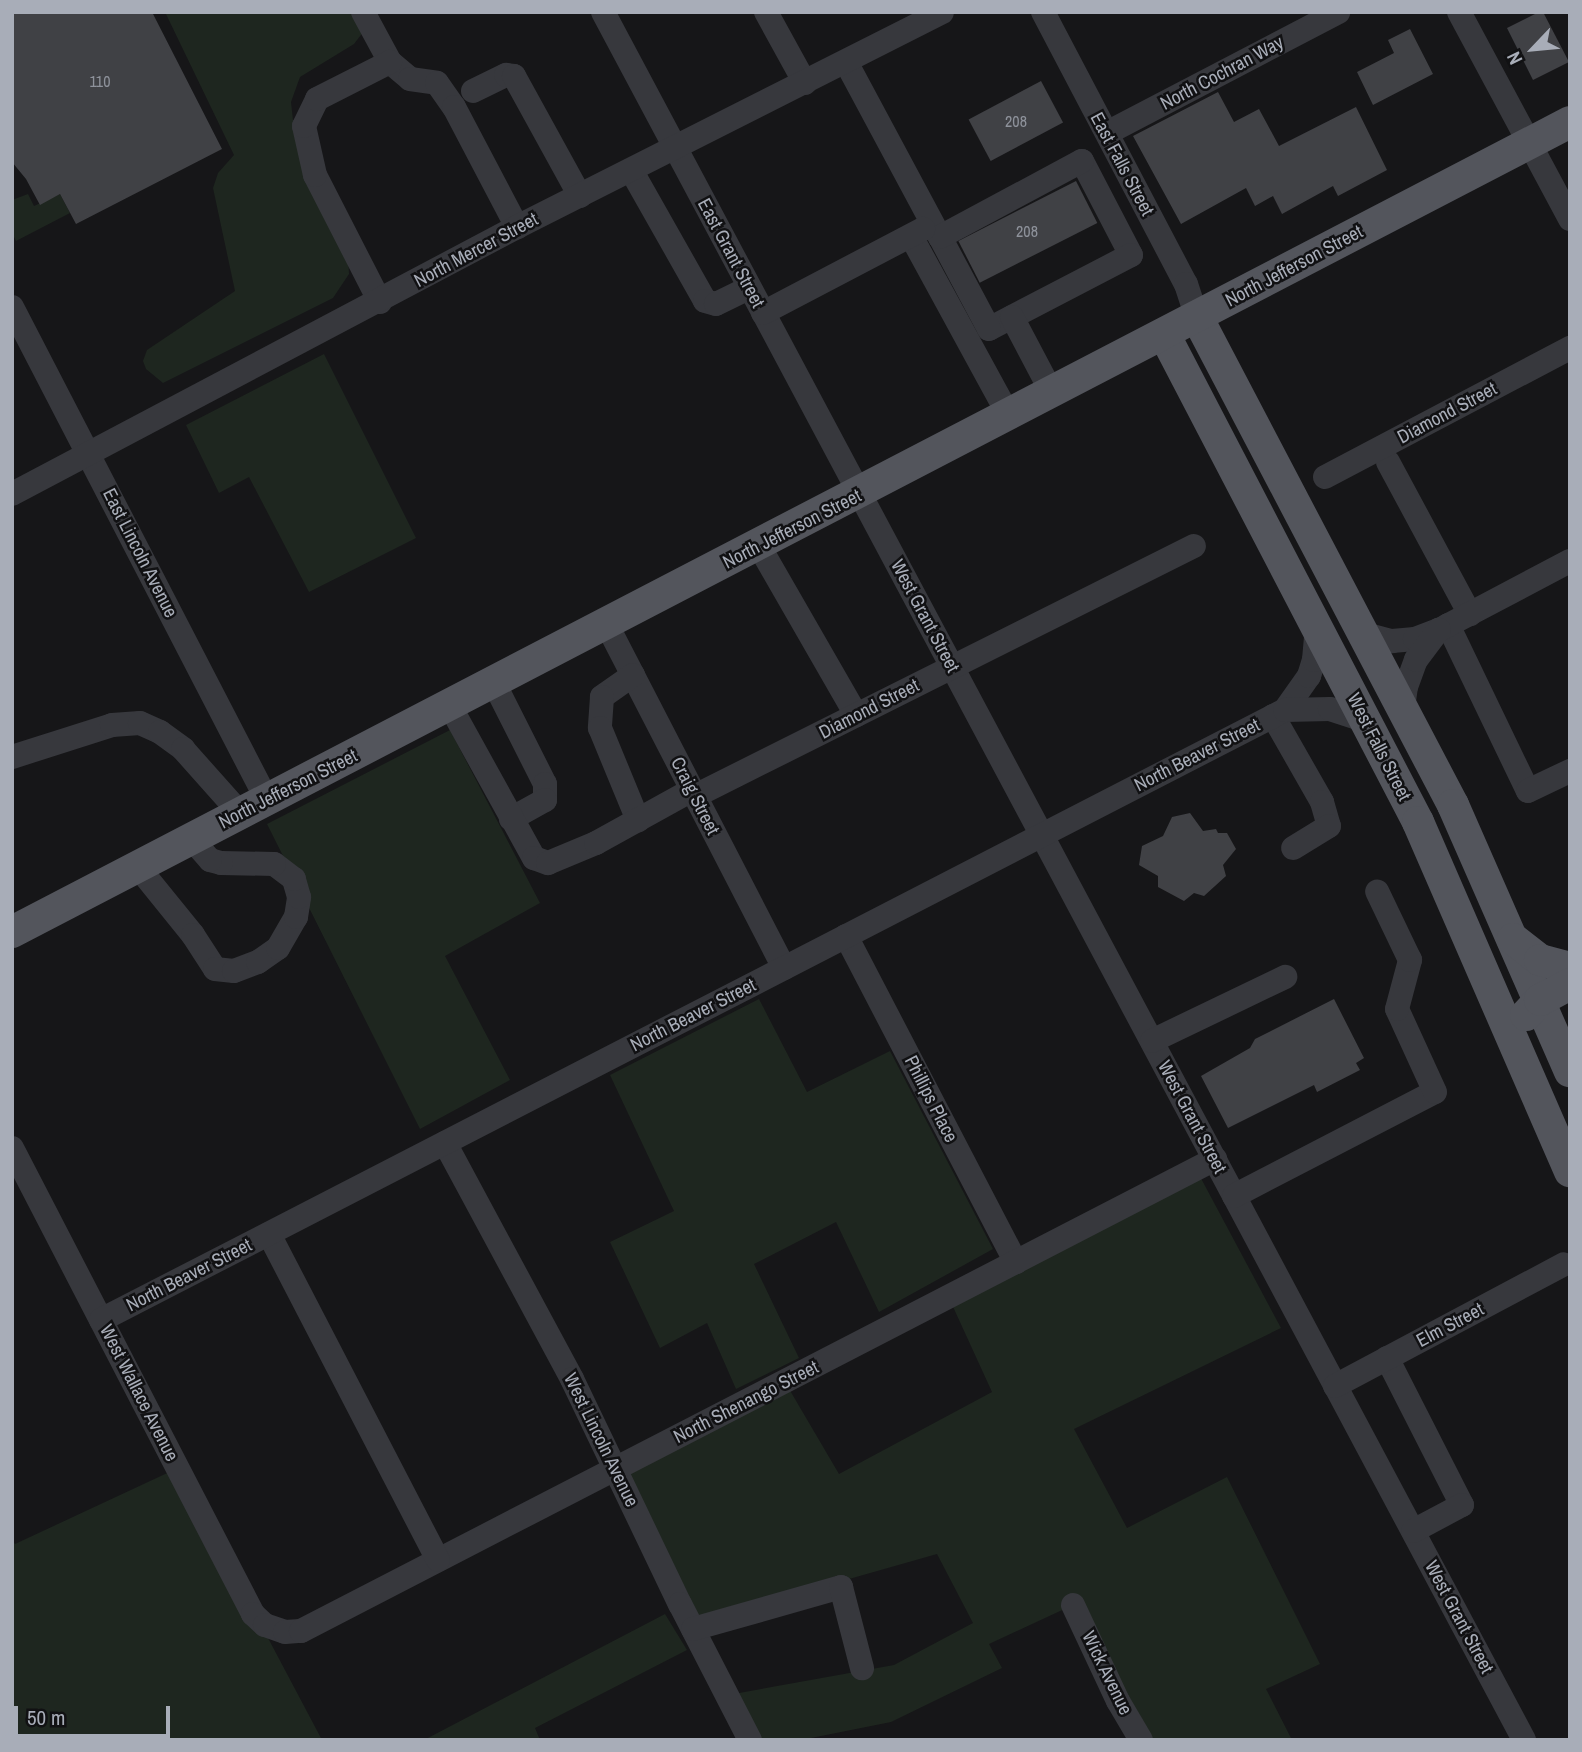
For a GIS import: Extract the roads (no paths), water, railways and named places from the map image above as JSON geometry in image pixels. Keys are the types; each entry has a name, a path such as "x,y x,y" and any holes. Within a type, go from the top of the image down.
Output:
{"main road":[{"name":"North Jefferson Street","path":"12,932 860,494 1570,122"},
{"name":"West Falls Street","path":"1197,317 1475,850 1513,939 1553,1013 1570,1070"},
{"name":"West Falls Street","path":"1164,334 1440,867 1570,1171"},
{"path":"1513,939 1540,960 1570,968"},
{"path":"1510,1031 1553,1013 1570,984"}],"street":[{"path":"363,12 390,62 410,79 437,83 454,107 517,227"},
{"name":"East Grant Street","path":"603,12 860,494"},
{"path":"766,12 805,83"},
{"name":"North Mercer Street","path":"12,494 380,302 517,227 942,12"},
{"name":"East Falls Street","path":"1043,12 1186,285 1197,317"},
{"name":"North Cochran Way","path":"1111,142 1338,12"},
{"path":"1459,12 1570,219"},
{"path":"380,302 315,175 304,127 317,99 390,62"},
{"path":"762,313 911,236 937,231 1082,161 1131,256 989,328 937,231 846,62"},
{"path":"473,91 506,75 514,76 580,195"},
{"path":"1094,183 1111,142"},
{"path":"631,170 705,301 716,304 749,288"},
{"path":"1113,220 1149,214"},
{"path":"911,236 1009,416"},
{"name":"East Lincoln Avenue","path":"12,307 88,453 254,807"},
{"path":"1012,317 1052,393"},
{"name":"Diamond Street","path":"1325,477 1570,348"},
{"path":"1388,462 1470,614"},
{"name":"West Grant Street","path":"860,494 1524,1740"},
{"path":"759,546 856,715"},
{"name":"Diamond Street","path":"450,706 534,858 548,863 856,715 1194,546"},
{"path":"1364,634 1404,641 1444,627 1570,561"},
{"name":"Craig Street","path":"607,625 784,968"},
{"path":"1403,708 1409,675 1444,627"},
{"path":"1444,627 1528,791 1570,771"},
{"name":"North Beaver Street","path":"102,1320 1279,713 1300,694 1309,676 1317,628"},
{"path":"632,675 602,696 600,728 638,820"},
{"path":"494,683 545,784 545,800 511,819"},
{"name":"North Beaver Street","path":"1279,713 1330,709 1366,721"},
{"path":"1279,713 1322,802 1329,826 1293,848"},
{"path":"12,757 112,725 140,723 160,732 254,807"},
{"path":"138,867 193,935 215,969 234,971 258,962 278,948 296,917 299,897 294,879 274,864 221,863 210,860 192,839"},
{"path":"1234,1196 1436,1092 1397,1009 1410,960 1377,891"},
{"name":"Phillips Place","path":"846,936 1016,1262"},
{"path":"1152,1041 1285,977"},
{"name":"West Lincoln Avenue","path":"445,1143 572,1379 750,1740"},
{"name":"West Wallace Avenue","path":"12,1147 253,1614 275,1630"},
{"name":"North Shenango Street","path":"275,1630 300,1631 1214,1159"},
{"path":"269,1234 438,1560"},
{"name":"Elm Street","path":"1335,1386 1564,1264"},
{"path":"1387,1359 1462,1505 1413,1531"},
{"path":"693,1629 841,1587 862,1668"},
{"name":"Wick Avenue","path":"1073,1605 1135,1738"}]}
